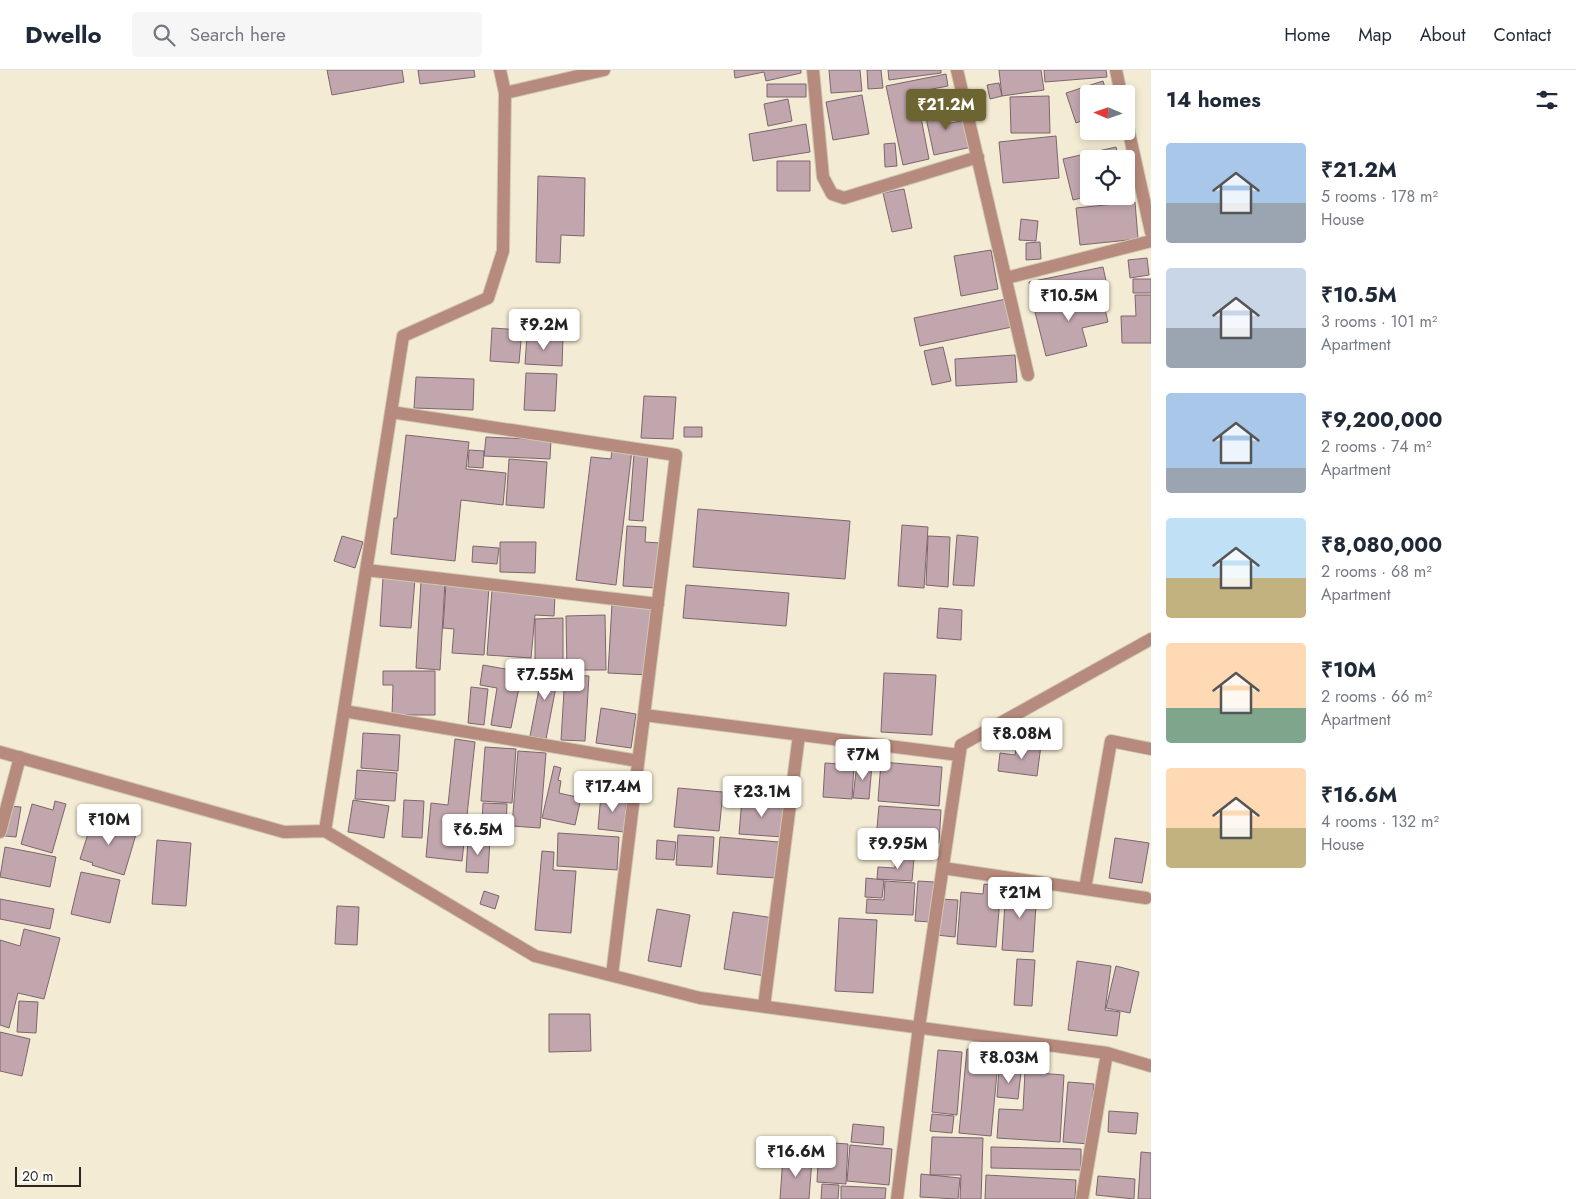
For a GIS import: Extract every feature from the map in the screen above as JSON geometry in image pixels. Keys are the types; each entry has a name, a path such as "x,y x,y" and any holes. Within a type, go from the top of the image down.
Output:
{"street":[{"path":"325,832 403,336 488,298 503,251 505,93 500,70"},
{"path":"505,93 604,70"},
{"path":"813,70 823,177 832,194 844,198 978,157"},
{"path":"958,70 1028,375"},
{"path":"1116,70 1119,85"},
{"path":"1131,140 1151,232"},
{"path":"1006,278 1151,241"},
{"path":"391,412 676,455 612,975"},
{"path":"366,570 658,604"},
{"path":"897,1199 919,1027 961,745 1151,638"},
{"path":"344,711 638,761"},
{"path":"644,715 959,755"},
{"path":"764,1006 799,735"},
{"path":"1084,889 1111,741 1151,749"},
{"path":"0,752 284,832 325,832 536,956 700,998 1107,1053 1151,1066"},
{"path":"0,832 20,757"},
{"path":"943,868 1146,898"},
{"path":"1082,1199 1107,1053"}],"building":[{"path":"327,70 402,70 404,82 332,95"},
{"path":"418,70 474,70 475,77 420,84"},
{"path":"734,70 801,70 801,73 766,81 764,72 735,78"},
{"path":"829,70 860,70 862,91 831,93"},
{"path":"867,70 881,70 883,88 868,89"},
{"path":"888,70 941,70 941,73 889,80"},
{"path":"999,70 1041,70 1044,90 1002,96"},
{"path":"1044,70 1106,70 1107,77 1045,82"},
{"path":"946,74 948,86 916,92 929,159 903,165 886,86"},
{"path":"1103,81 1104,85 1091,85"},
{"path":"999,83 1002,96 990,99 987,85"},
{"path":"767,84 806,84 806,97 767,97"},
{"path":"1080,88 1080,121 1076,123 1066,93"},
{"path":"862,95 869,134 833,140 826,102"},
{"path":"1049,96 1050,133 1011,133 1010,97"},
{"path":"788,99 792,121 768,126 764,104"},
{"path":"940,101 945,124 966,120 972,147 934,155 923,104"},
{"path":"806,124 810,152 753,161 749,134"},
{"path":"1056,136 1059,178 1003,183 999,142"},
{"path":"895,143 897,166 885,167 884,144"},
{"path":"1116,147 1117,150 1103,150"},
{"path":"1080,155 1080,198 1073,200 1063,159"},
{"path":"777,161 810,161 810,191 777,191"},
{"path":"538,176 585,178 584,236 561,235 560,263 536,262"},
{"path":"904,189 912,228 892,232 883,193"},
{"path":"1135,202 1138,239 1080,245 1076,208 1135,205"},
{"path":"1021,219 1038,221 1036,241 1019,240"},
{"path":"1040,242 1041,259 1026,260 1026,243"},
{"path":"991,250 998,289 961,296 954,256"},
{"path":"1147,258 1149,275 1130,278 1128,260"},
{"path":"1103,267 1108,290 1033,305 1029,282"},
{"path":"1133,279 1151,279 1151,293 1133,293"},
{"path":"1101,292 1108,322 1082,328 1087,346 1046,356 1034,308"},
{"path":"1135,295 1151,295 1151,343 1122,343 1121,316 1136,316"},
{"path":"1006,299 1012,327 920,346 914,318"},
{"path":"492,328 522,330 519,363 490,361"},
{"path":"527,335 563,337 562,366 525,364"},
{"path":"943,347 951,381 932,385 924,351"},
{"path":"1015,355 1017,382 956,386 955,359"},
{"path":"526,373 557,374 555,411 524,410"},
{"path":"416,377 474,379 473,410 414,408"},
{"path":"644,396 676,397 673,439 641,438"},
{"path":"684,427 702,427 702,437 684,437"},
{"path":"406,435 469,442 466,469 506,473 503,505 461,500 455,561 391,554 394,518 397,518"},
{"path":"486,437 551,440 550,459 484,456"},
{"path":"612,447 632,450 616,585 576,580 591,457 611,459"},
{"path":"469,450 484,451 483,468 468,467"},
{"path":"634,453 648,454 643,521 629,520"},
{"path":"509,459 547,462 544,508 506,505"},
{"path":"698,509 850,521 845,579 693,567"},
{"path":"902,525 928,527 924,588 898,586"},
{"path":"627,526 646,527 645,542 660,543 656,588 623,586"},
{"path":"957,535 978,537 974,586 953,585"},
{"path":"342,536 363,542 355,568 334,561"},
{"path":"928,536 950,537 948,587 926,585"},
{"path":"500,542 536,542 535,573 500,572"},
{"path":"473,546 499,548 497,564 472,562"},
{"path":"383,577 415,579 411,628 380,626"},
{"path":"421,581 445,582 440,670 416,668"},
{"path":"446,584 489,587 484,655 452,653 454,629 443,628"},
{"path":"686,585 789,593 786,626 683,618"},
{"path":"492,590 555,595 554,616 535,615 531,658 487,655"},
{"path":"612,604 652,607 648,675 608,673"},
{"path":"939,608 962,610 961,640 937,638"},
{"path":"605,615 606,670 567,670 566,616"},
{"path":"563,618 563,661 535,662 535,619"},
{"path":"544,663 560,666 546,739 530,736"},
{"path":"483,665 522,672 511,728 491,725 497,688 480,685"},
{"path":"383,671 435,671 435,715 392,715 393,685 383,685"},
{"path":"884,673 936,675 932,735 881,732"},
{"path":"565,675 589,676 585,741 561,740"},
{"path":"471,687 488,689 484,725 468,723"},
{"path":"601,708 636,714 631,748 596,743"},
{"path":"363,733 400,735 398,771 361,768"},
{"path":"455,739 475,742 462,861 426,857 431,803 448,805"},
{"path":"1017,742 1041,745 1037,776 998,771 1000,753 1015,755"},
{"path":"485,747 516,749 512,803 481,801"},
{"path":"518,751 546,753 540,828 512,826"},
{"path":"881,762 942,767 939,806 878,801"},
{"path":"825,763 854,765 852,799 823,797"},
{"path":"857,763 872,765 869,799 853,798"},
{"path":"554,766 561,768 558,780 561,781 559,793 581,798 575,825 542,818"},
{"path":"357,770 397,773 395,801 355,799"},
{"path":"678,788 723,792 719,831 674,827"},
{"path":"601,794 627,796 624,832 598,829"},
{"path":"742,799 785,803 783,837 739,834"},
{"path":"353,800 389,806 384,838 348,832"},
{"path":"404,800 424,801 422,838 402,837"},
{"path":"55,801 66,804 52,853 21,844 32,804 53,810"},
{"path":"483,803 507,804 506,825 482,824"},
{"path":"10,806 21,807 16,837 5,836"},
{"path":"879,806 941,810 939,843 876,839"},
{"path":"93,818 137,831 124,875 92,865 93,863 80,859"},
{"path":"558,833 619,837 617,870 557,866"},
{"path":"678,835 714,837 712,867 676,865"},
{"path":"720,837 779,842 776,878 717,874"},
{"path":"1115,838 1149,843 1142,883 1109,878"},
{"path":"468,839 490,840 488,873 466,872"},
{"path":"157,840 191,843 186,906 152,904"},
{"path":"657,840 676,842 674,860 656,859"},
{"path":"5,847 56,857 50,887 0,877"},
{"path":"542,851 554,852 553,870 576,871 571,933 535,930"},
{"path":"896,856 914,858 912,881 877,879 878,867 895,868"},
{"path":"81,872 120,880 110,923 71,914"},
{"path":"866,878 884,880 882,898 865,897"},
{"path":"885,881 915,883 913,915 866,913 867,899 884,900"},
{"path":"918,881 934,882 931,922 915,921"},
{"path":"984,884 1001,886 996,947 957,944 961,892 983,894"},
{"path":"1006,887 1037,889 1033,952 1002,950"},
{"path":"484,891 499,896 495,909 480,904"},
{"path":"0,899 54,909 50,929 0,919"},
{"path":"938,899 958,900 955,937 936,935"},
{"path":"337,906 359,907 357,945 335,944"},
{"path":"657,909 690,915 681,967 648,961"},
{"path":"733,912 774,918 765,976 724,969"},
{"path":"839,918 877,920 873,993 835,991"},
{"path":"24,929 60,938 44,999 18,993 9,1028 0,1025 0,940 20,946"},
{"path":"1017,959 1035,960 1032,1006 1014,1005"},
{"path":"1077,961 1111,966 1105,1010 1120,1012 1117,1036 1068,1030"},
{"path":"1116,966 1139,972 1130,1013 1106,1008"},
{"path":"19,1001 38,1002 36,1033 17,1032"},
{"path":"549,1014 590,1014 591,1051 549,1052"},
{"path":"0,1032 30,1039 22,1076 0,1071"},
{"path":"967,1049 999,1052 991,1136 959,1133"},
{"path":"938,1050 962,1052 957,1115 932,1112"},
{"path":"1003,1051 1020,1052 1020,1069 1002,1068"},
{"path":"999,1070 1021,1072 1018,1099 997,1097"},
{"path":"1025,1072 1064,1075 1060,1142 997,1138 999,1109 1023,1110"},
{"path":"1068,1082 1094,1084 1089,1144 1063,1142"},
{"path":"1109,1111 1138,1113 1136,1134 1108,1132"},
{"path":"932,1114 954,1116 952,1133 930,1131"},
{"path":"853,1124 884,1127 883,1145 851,1142"},
{"path":"932,1137 983,1138 981,1199 960,1199 961,1175 930,1175"},
{"path":"786,1141 803,1142 802,1156 786,1155"},
{"path":"819,1142 848,1144 846,1184 817,1182"},
{"path":"850,1145 892,1149 889,1185 847,1181"},
{"path":"991,1147 1081,1149 1081,1170 991,1168"},
{"path":"1141,1152 1151,1153 1151,1199 1138,1199"},
{"path":"783,1157 812,1159 809,1199 780,1199"},
{"path":"921,1174 960,1178 958,1199 920,1197"},
{"path":"986,1175 1076,1180 1075,1199 985,1199"},
{"path":"1098,1176 1135,1179 1134,1199 1096,1195"},
{"path":"822,1184 839,1185 838,1199 821,1199"},
{"path":"841,1186 886,1188 885,1199 841,1199"}]}
